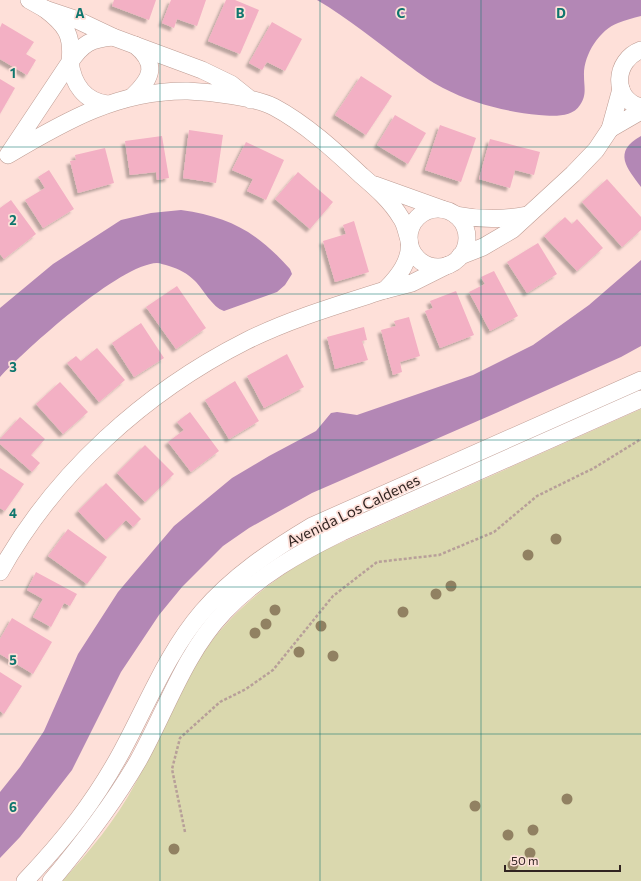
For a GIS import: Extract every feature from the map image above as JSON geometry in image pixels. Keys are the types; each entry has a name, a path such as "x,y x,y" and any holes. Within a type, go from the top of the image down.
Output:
{"street":[{"path":"29,0 46,9 75,19 113,37 202,70 232,84 251,100"},
{"path":"46,9 62,22 68,34 72,46 70,62 72,76 79,88 86,96 97,103 107,104"},
{"path":"4,159 70,62 83,46 94,39 113,37"},
{"path":"132,96 149,79 150,70 145,53 135,45"},
{"path":"641,50 634,53 626,60 621,69 619,78 621,89 630,102 641,107"},
{"path":"0,572 14,546 58,488 107,438 168,386 246,341 330,308 412,283 483,247 512,230 573,174 596,150 610,129 621,89"},
{"path":"4,159 71,120 107,104 132,96 188,91 226,95 273,106 307,128 341,156 389,201 402,219 409,240 415,257 422,263 439,267 454,261 465,248 467,240 462,222 449,212 425,212 418,216 412,223 409,240 409,254 404,266 396,279 385,290"},
{"path":"610,129 641,111"},
{"path":"369,182 449,212 480,220 504,220 527,215"},
{"name":"Avenida Los Caldenes","path":"25,881 76,825 107,778 168,660 193,625 221,592 256,562 278,546 312,526 641,380"},
{"name":"Avenida Los Caldenes","path":"51,881 91,833 113,801 138,760 185,666 202,641 224,612 265,576 308,549 342,532 641,399"}],"path":[{"path":"185,832 172,770 180,738 220,702 246,689 273,670 333,596 377,562 439,555 494,532 538,496 594,468 641,439"}],"shaded area":[{"path":"317,0 641,0 641,16 618,23 605,31 589,52 586,60 584,68 585,87 580,105 572,112 567,114 550,116 514,112 490,106 443,88"},
{"path":"641,136 641,187 627,167 625,154 627,148 632,142"},
{"path":"181,210 214,217 242,228 254,236 278,256 290,269 292,274 285,285 277,292 224,311 216,306 195,281 183,272 173,267 158,263 141,267 121,277 74,310 30,348 0,377 0,308 53,264 121,220 151,213"},
{"path":"641,260 641,346 621,357 496,413 312,493 249,528 223,546 182,587 159,615 121,672 72,770 20,837 0,858 0,792 20,767 44,731 78,654 118,592 174,526 232,478 316,431 331,413 337,412 357,415 473,375 533,345 589,305"},
{"path":"641,409 641,881 62,881 102,835 128,797 189,676 211,642 222,628 260,592 288,571 318,553"}],"building":[{"path":"114,0 156,0 149,20 112,6"},
{"path":"171,0 206,0 197,26 177,19 174,28 162,23"},
{"path":"226,0 235,0 259,10 240,54 208,41"},
{"path":"272,22 302,39 285,71 267,62 262,70 249,63"},
{"path":"2,23 34,42 26,54 36,60 27,75 0,59 0,28"},
{"path":"361,76 392,96 366,135 335,115"},
{"path":"0,79 15,88 0,114"},
{"path":"395,115 426,133 408,164 377,145"},
{"path":"440,125 476,138 461,182 425,170"},
{"path":"189,130 223,135 216,183 183,178"},
{"path":"162,136 169,178 157,180 156,172 130,175 125,141"},
{"path":"490,139 540,152 534,175 515,170 510,188 479,179"},
{"path":"246,142 284,160 266,200 247,191 253,179 232,170"},
{"path":"105,148 114,183 78,193 70,161 76,160 75,155"},
{"path":"49,170 74,209 43,228 25,200 45,188 38,177"},
{"path":"298,172 333,202 310,229 275,199"},
{"path":"607,179 641,217 641,230 622,247 582,202"},
{"path":"11,200 36,234 4,259 0,254 0,208"},
{"path":"565,217 572,224 577,219 603,248 577,271 544,236"},
{"path":"354,221 369,272 335,282 323,241 346,234 343,225"},
{"path":"538,243 557,274 527,293 507,262"},
{"path":"494,271 518,316 490,331 469,292 485,284 481,277"},
{"path":"177,286 206,328 176,349 146,307"},
{"path":"456,291 474,335 440,348 425,311 433,308 430,301"},
{"path":"409,317 420,356 400,362 402,372 393,375 381,330 396,326 394,321"},
{"path":"141,323 164,358 134,377 112,343"},
{"path":"364,327 367,340 362,341 368,360 335,369 327,337"},
{"path":"97,348 125,380 99,402 67,363 76,356 81,361"},
{"path":"287,354 304,387 264,408 247,376"},
{"path":"235,381 259,421 229,439 205,400"},
{"path":"60,382 88,412 63,434 36,404"},
{"path":"190,412 219,451 191,472 168,442 184,430 177,422"},
{"path":"20,417 45,439 31,455 40,463 32,472 0,444 0,439"},
{"path":"145,445 174,474 145,502 117,473"},
{"path":"0,468 24,484 5,511 0,508"},
{"path":"106,483 141,519 133,527 126,520 106,540 78,511"},
{"path":"68,529 107,557 87,584 48,556"},
{"path":"36,572 77,594 70,606 64,603 51,627 33,617 43,599 27,590"},
{"path":"12,618 52,642 33,674 0,654 0,639"},
{"path":"0,672 22,686 4,714 0,711"}]}
